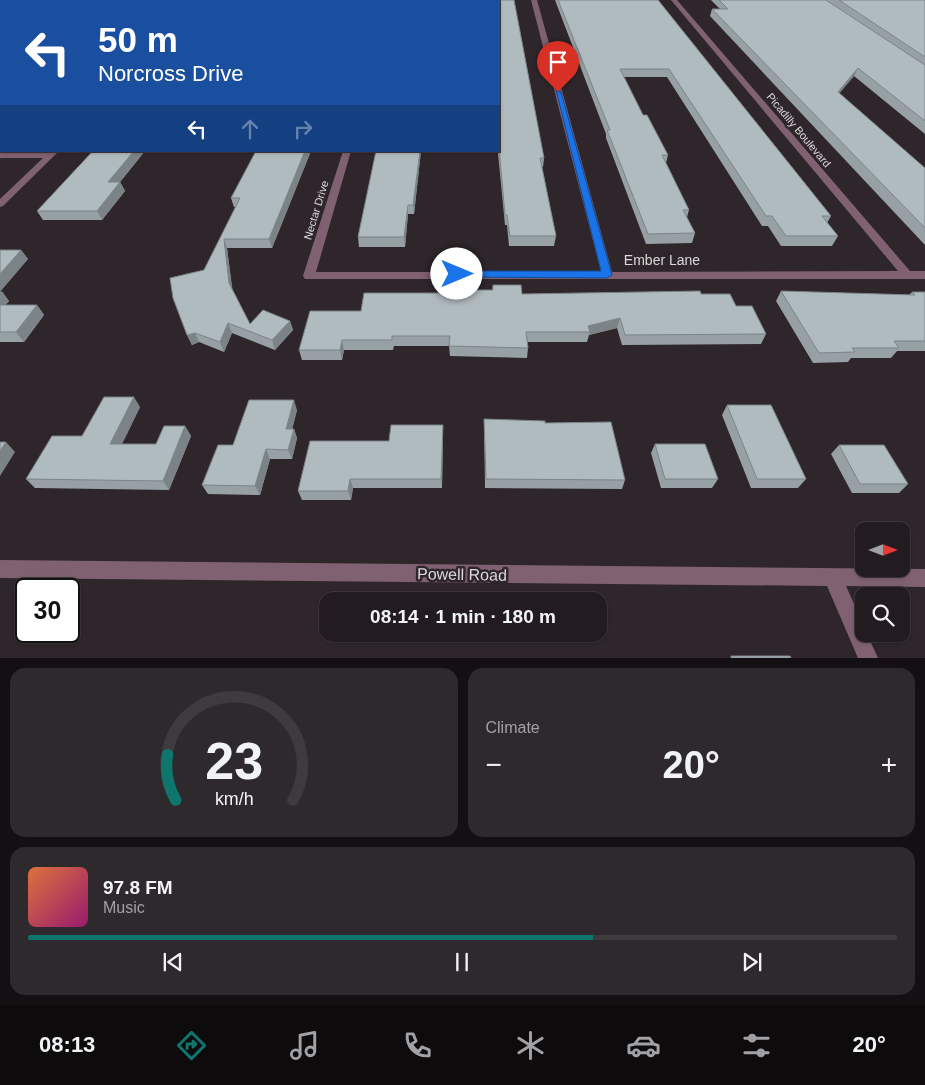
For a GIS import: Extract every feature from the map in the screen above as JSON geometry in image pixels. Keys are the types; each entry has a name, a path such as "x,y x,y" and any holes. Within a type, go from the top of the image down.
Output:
{"street":[{"path":"534,0 607,275"},
{"name":"Picadilly Boulevard","path":"674,0 907,275"},
{"name":"Nectar Drive","path":"310,276 347,152"},
{"path":"0,156 53,153"},
{"path":"0,204 53,153"},
{"name":"Ember Lane","path":"310,276 925,275"},
{"name":"Powell Road","path":"0,568 925,578"},
{"path":"834,578 868,658"}],"building":[{"path":"500,0 514,0 544,158 540,158 556,236 510,236 507,215 505,215 499,152"},
{"path":"558,0 658,0 831,216 822,216 838,236 786,236 772,216 766,216 669,69 620,69 643,115 647,115 668,155 662,155 689,210 683,210 695,233 648,234 607,130 610,130"},
{"path":"719,0 826,0 925,65 925,121 858,68 838,92 925,168 925,228 712,9 728,9"},
{"path":"839,0 925,0 925,57"},
{"path":"92,152 133,152 108,182 120,182 97,211 37,211"},
{"path":"255,152 305,152 269,239 224,239 229,283 250,324 263,310 290,321 272,340 228,323 220,342 195,333 187,335 173,298 170,278 204,270 240,198 231,198"},
{"path":"376,152 420,152 413,205 408,205 404,237 358,237"},
{"path":"0,250 21,250 0,274"},
{"path":"493,285 521,285 522,294 700,291 701,294 730,294 736,306 752,306 766,334 625,335 620,318 588,326 590,332 526,332 528,348 449,346 450,336 392,336 392,340 342,340 340,350 299,350 310,311 361,311 364,293 451,293 451,290 493,290"},
{"path":"781,291 915,295 912,292 925,292 925,341 894,341 899,348 852,348 855,352 819,353"},
{"path":"0,305 37,305 16,332 0,332"},
{"path":"104,397 134,397 110,444 156,444 164,426 185,426 163,481 26,479 52,436 82,436"},
{"path":"249,400 294,400 286,429 294,429 288,450 266,449 255,486 202,485 218,445 233,445"},
{"path":"727,405 771,405 806,479 757,479"},
{"path":"484,419 545,421 545,423 611,422 625,480 486,479"},
{"path":"391,425 443,425 441,479 350,479 348,491 298,491 310,441 389,441"},
{"path":"0,442 6,442 0,451"},
{"path":"655,444 705,444 718,479 665,479"},
{"path":"839,445 884,445 908,484 860,484"},
{"path":"731,656 790,656 791,658 731,658"}],"route":[{"path":"457,274 607,275 558,92"}]}
